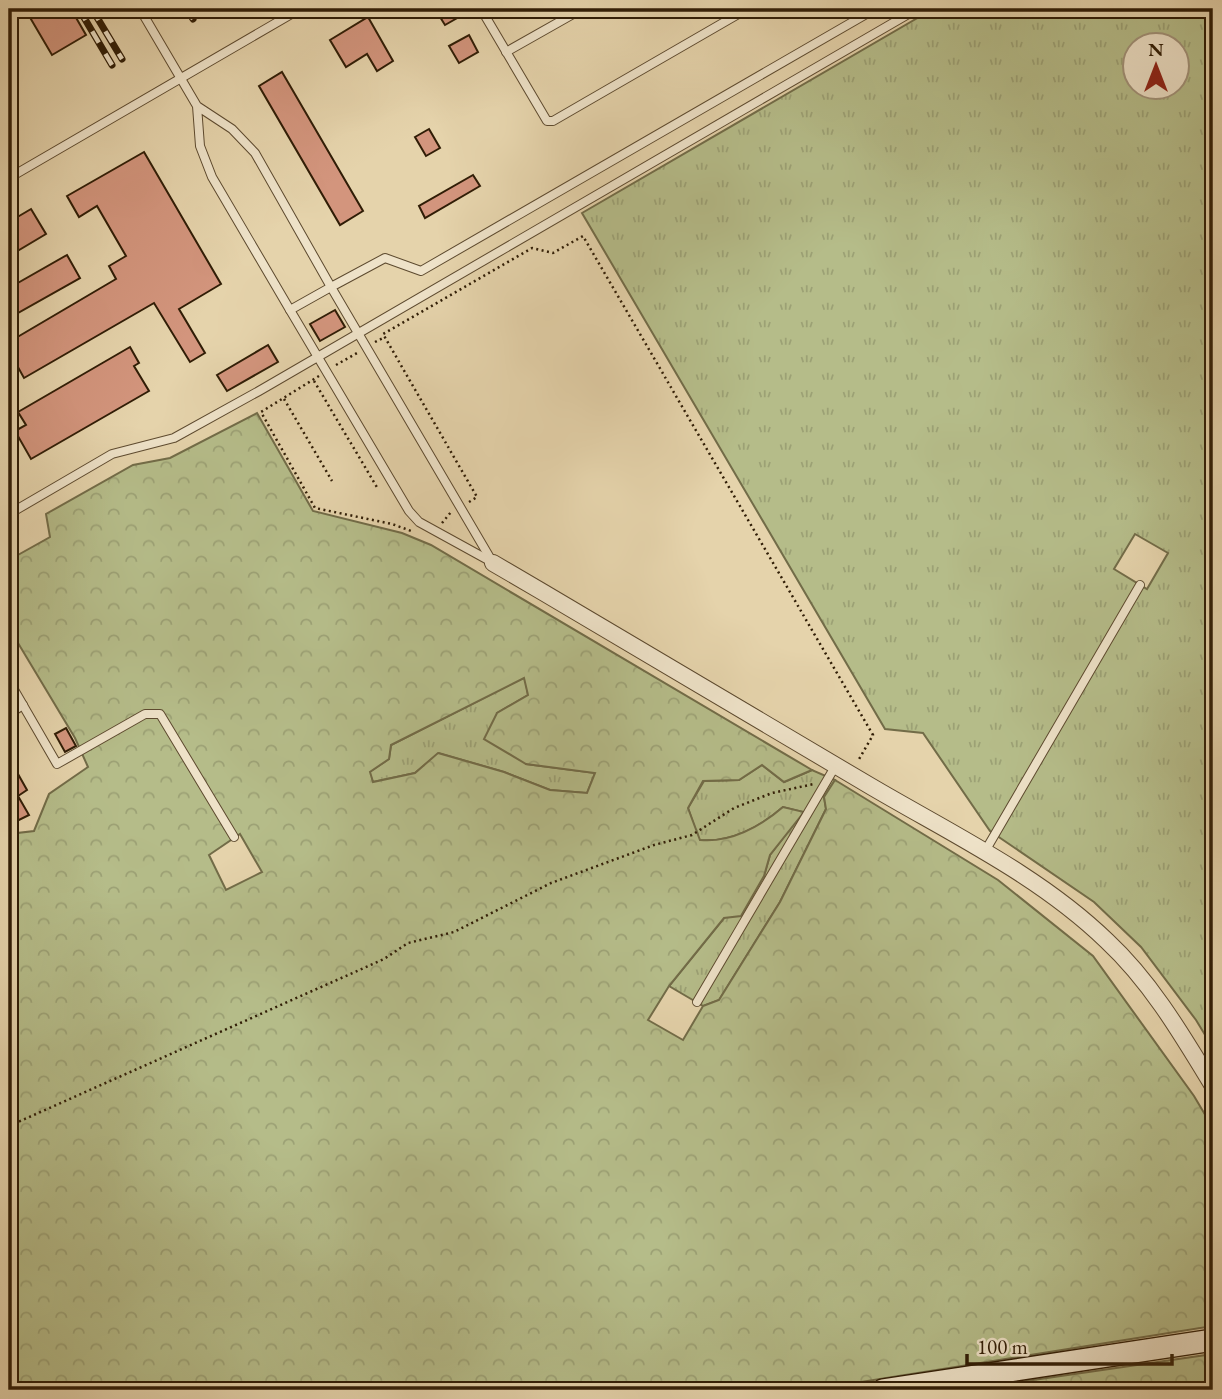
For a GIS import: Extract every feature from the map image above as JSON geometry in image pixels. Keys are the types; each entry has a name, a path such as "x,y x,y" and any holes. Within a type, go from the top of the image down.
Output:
{"street":[{"path":"493,564 984,853 1074,911 1109,942 1175,1024 1213,1086"},
{"path":"894,1389 1213,1340"}],"lane":[{"path":"140,9 197,106 232,129 255,153 493,564"},
{"path":"9,178 300,9"},
{"path":"481,9 543,117 553,121 747,9"},
{"path":"506,52 582,9"},
{"path":"290,310 385,258 421,271 875,9"},
{"path":"9,514 112,454 173,438 319,357 917,9"},
{"path":"197,106 200,146 212,177 409,511 419,522 493,564"},
{"path":"984,853 1140,585"},
{"path":"9,681 57,764 145,714 160,713 234,837"},
{"path":"9,714 23,705"},
{"path":"697,1002 824,785 832,764"}],"path":[{"path":"384,337 477,497 447,514 432,541 392,524 315,508 261,412 314,382 327,370 384,337 383,334 532,248 553,253 583,236 873,735 850,774"},
{"path":"314,382 378,489"},
{"path":"284,398 332,481"},
{"path":"9,1126 384,959 408,943 454,932 551,883 654,845 692,835 734,808 772,793 812,784 824,785"}],"green space":[{"path":"933,9 1213,9 1213,1048 1196,1020 1141,947 1094,902 990,831 923,733 885,729 582,213","holes":["1135,534 1168,553 1147,589 1114,569"]},
{"path":"257,413 313,511 402,533 431,545 812,770 784,782 762,765 739,780 703,781 688,808 700,840 722,839 744,832 783,807 804,812 770,855 764,876 741,916 724,918 669,986 648,1020 683,1040 703,1006 719,1000 780,902 826,809 824,797 835,780 998,880 1093,956 1194,1096 1213,1128 1213,1326 811,1390 9,1390 9,834 34,831 49,794 88,767 75,738 9,628 9,560 50,537 46,514 133,465 170,458","holes":["524,678 528,695 497,713 484,739 526,764 595,773 587,793 550,790 504,772 438,753 415,773 373,782 370,772 389,759 391,745","240,834 262,872 226,890 209,855"]},
{"path":"525,677 528,695 497,713 526,764 595,773 587,793 550,790 504,772 439,753 415,773 373,782 369,772 389,759 391,745"},
{"path":"762,765 784,782 812,770 835,780 824,797 826,809 780,902 719,1000 703,1006 669,986 724,918 764,876 770,855 803,812 783,807 744,832 722,839 699,840 688,808 704,781 739,780"},
{"path":"1213,1354 1213,1390 964,1390"}],"building":[{"path":"25,9 71,9 86,35 52,55"},
{"path":"435,9 473,9 445,25"},
{"path":"368,17 393,61 377,71 367,54 346,67 330,40"},
{"path":"469,35 478,52 459,63 449,46"},
{"path":"282,72 363,211 340,225 259,86"},
{"path":"429,129 440,148 426,156 415,137"},
{"path":"144,152 221,284 179,309 205,353 190,362 154,303 24,378 9,351 9,342 116,279 109,266 126,256 97,206 79,217 67,196"},
{"path":"473,175 480,186 425,218 419,206"},
{"path":"31,209 46,234 9,256 9,222"},
{"path":"67,255 80,278 9,318 9,288"},
{"path":"335,310 345,327 320,341 310,324"},
{"path":"268,345 278,362 227,391 217,375"},
{"path":"130,347 139,363 134,366 149,391 31,459 15,431 26,425 18,412"},
{"path":"66,728 76,746 65,752 55,734"},
{"path":"9,758 27,790 18,796 29,815 17,821 9,807"}],"railway":[{"path":"79,9 112,65"},
{"path":"92,9 122,59"},
{"path":"187,9 193,19"}]}
